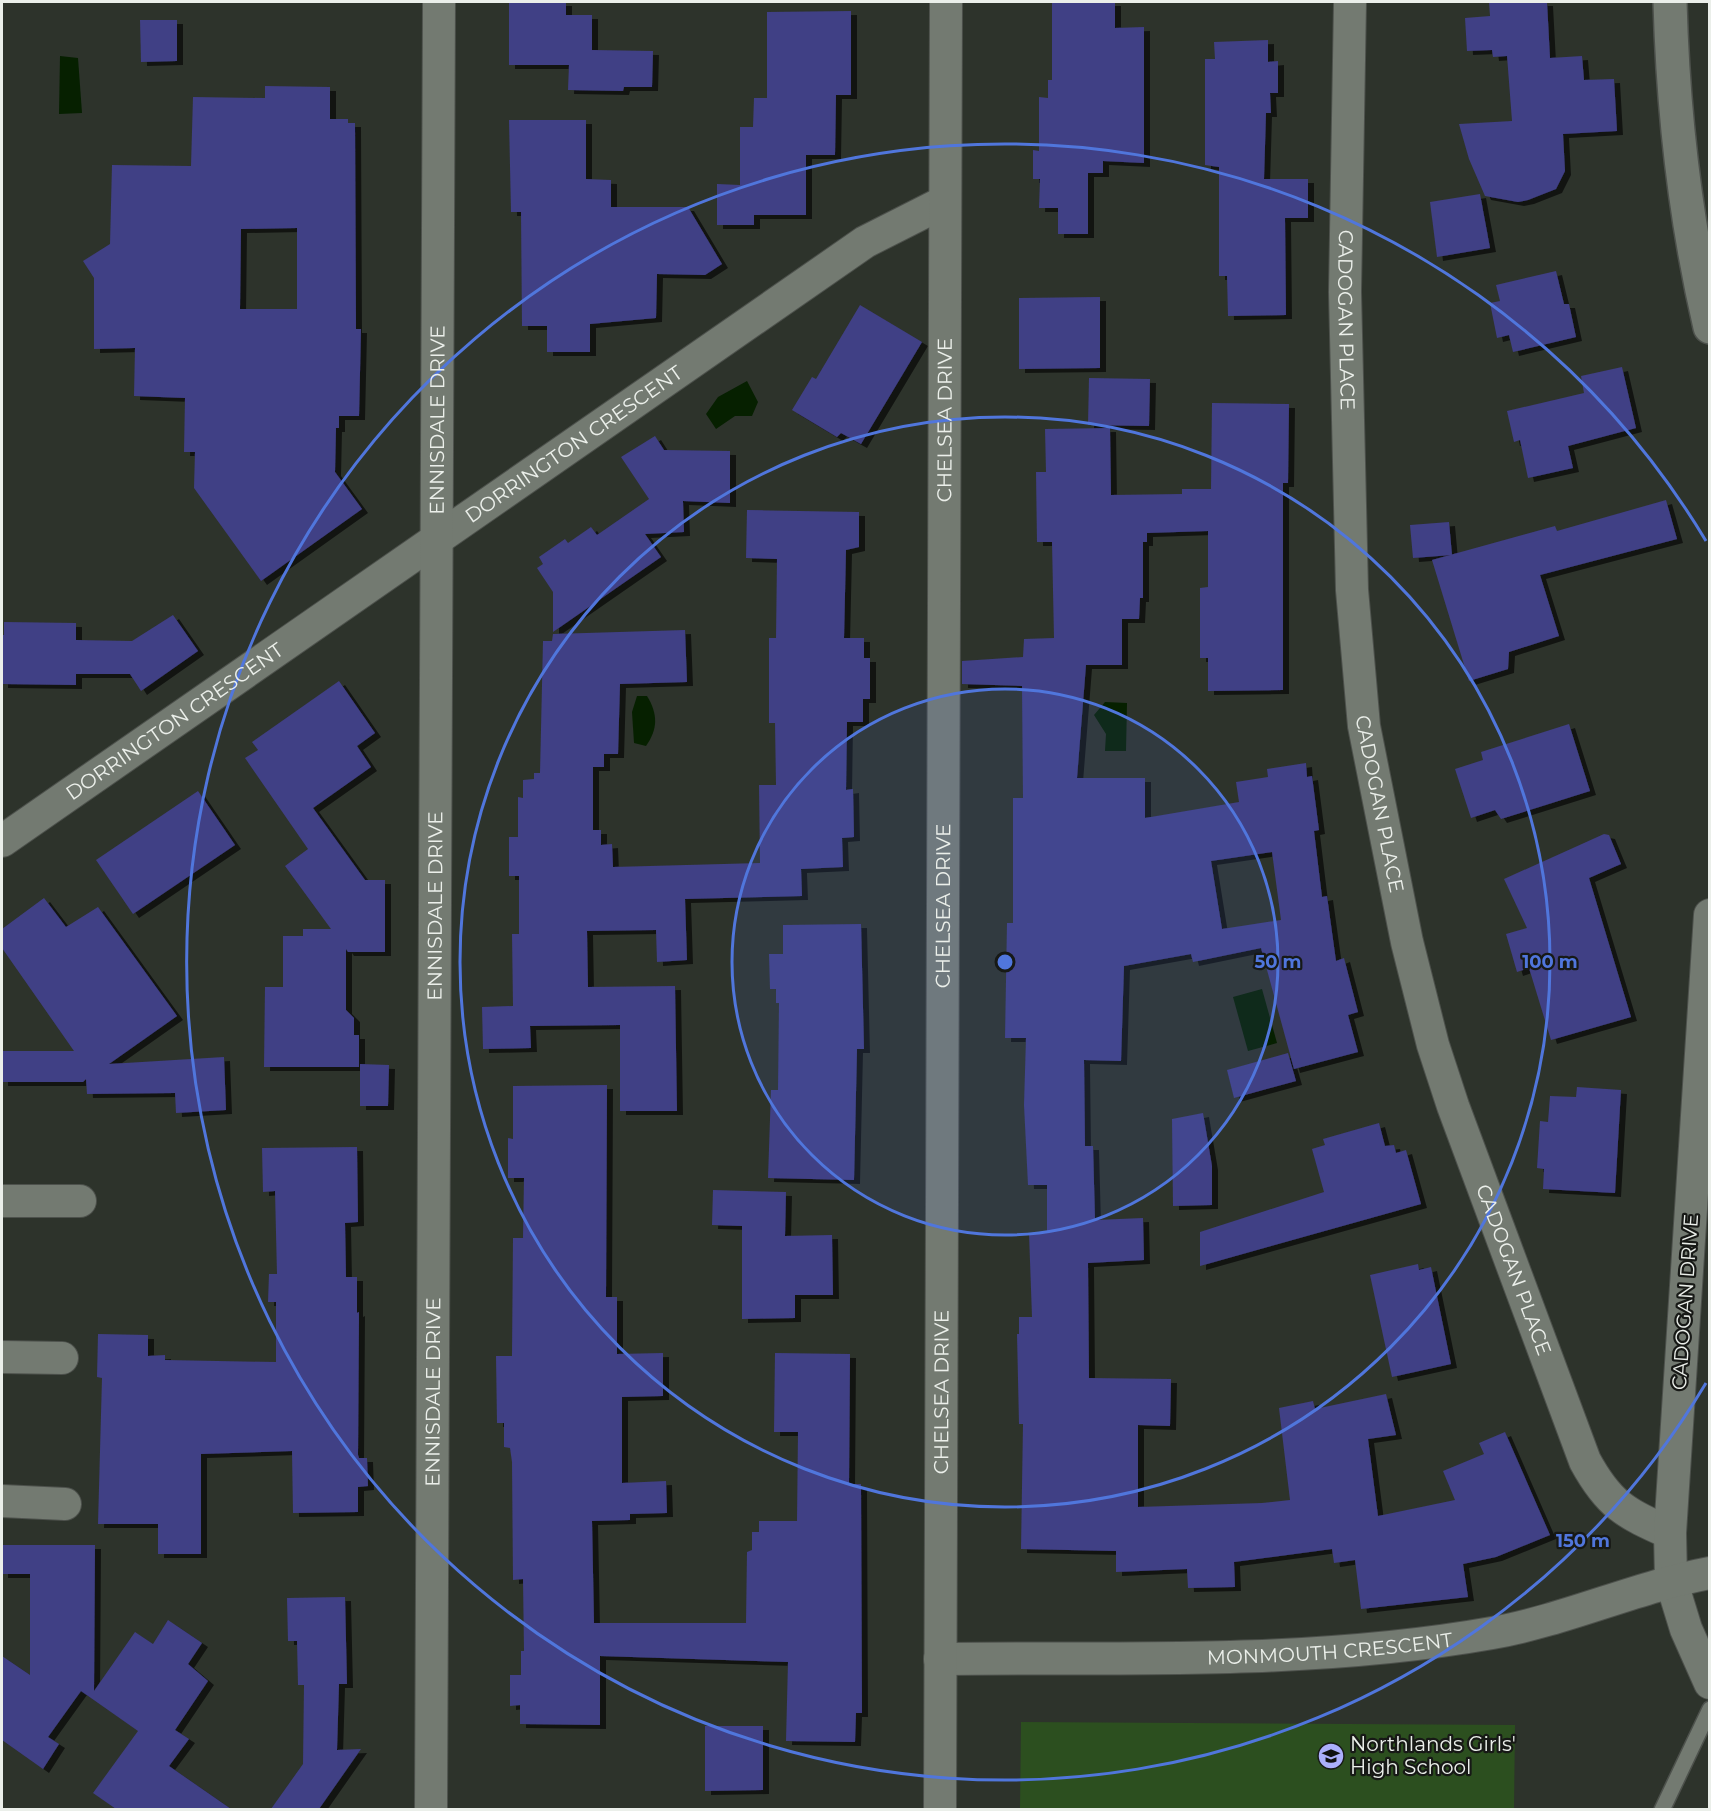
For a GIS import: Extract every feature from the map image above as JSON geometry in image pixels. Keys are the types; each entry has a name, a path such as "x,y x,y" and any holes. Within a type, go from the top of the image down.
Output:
{"main road":[{"path":"1670,2 1679,149 1693,253 1710,327"}],"street":[{"name":"ENNISDALE DRIVE","path":"431,1809 438,2"},
{"name":"CHELSEA DRIVE","path":"940,1809 946,2"},
{"name":"CADOGAN PLACE","path":"1350,2 1345,292 1352,590 1364,726 1407,942 1433,1045 1453,1106 1585,1461 1611,1500 1632,1516 1670,1533"},
{"name":"DORRINGTON CRESCENT","path":"2,841 865,242 944,202"},
{"name":"CADOGAN DRIVE","path":"1710,915 1670,1533 1671,1580 1686,1629 1710,1683"},
{"path":"2,1201 80,1201"},
{"path":"2,1358 62,1358"},
{"path":"2,1501 65,1504"},
{"name":"MONMOUTH CRESCENT","path":"940,1659 1311,1653 1428,1642 1494,1633 1622,1597 1671,1580 1710,1573"}],"lane":[{"path":"1662,1809 1710,1709"}],"shaded area":[{"path":"60,56 78,58 82,113 59,114"},
{"path":"747,381 758,402 752,416 735,416 716,429 706,414 718,397"},
{"path":"637,696 647,696 655,715 653,734 646,746 634,743 632,712"},
{"path":"1105,702 1127,703 1126,751 1105,751 1106,734 1094,715"},
{"path":"1262,989 1277,1043 1248,1051 1233,997"},
{"path":"1021,1722 1515,1725 1514,1809 1020,1809"}],"building":[{"path":"509,2 566,2 566,15 592,15 592,50 653,51 652,87 624,87 623,91 568,90 569,65 509,65"},
{"path":"1052,2 1115,2 1115,28 1144,27 1144,163 1103,161 1103,173 1088,173 1088,234 1058,234 1058,208 1039,208 1040,179 1033,179 1033,150 1039,151 1039,97 1048,98 1048,80 1052,80"},
{"path":"1489,2 1547,2 1550,58 1582,56 1584,80 1614,79 1617,131 1563,134 1565,171 1556,189 1518,202 1485,196 1469,159 1459,124 1512,121 1507,56 1493,57 1492,50 1467,51 1465,18 1490,16"},
{"path":"851,11 851,95 836,95 835,155 806,155 806,215 754,215 754,225 717,225 717,184 740,185 740,127 753,127 754,98 767,98 767,12"},
{"path":"140,20 177,20 177,61 141,62"},
{"path":"1268,40 1268,62 1278,61 1278,93 1270,93 1271,113 1266,113 1264,179 1308,179 1308,218 1285,218 1286,315 1228,316 1227,276 1219,276 1219,167 1205,165 1205,59 1215,59 1214,42"},
{"path":"265,86 330,87 330,119 348,119 348,123 355,123 356,329 361,329 359,416 339,416 339,428 336,428 335,472 362,509 261,581 194,488 195,452 184,452 185,398 134,396 135,348 94,349 94,278 83,261 110,244 112,165 191,166 193,97 265,98","holes":["297,228 297,309 240,309 241,229"]},
{"path":"509,120 586,120 586,179 611,180 611,207 688,207 722,264 705,275 657,274 656,318 590,324 590,352 547,352 547,326 522,326 521,212 511,212"},
{"path":"1480,194 1490,248 1437,257 1430,202"},
{"path":"1556,271 1564,304 1569,304 1576,337 1513,352 1509,335 1497,338 1490,303 1500,301 1496,285"},
{"path":"1100,297 1100,368 1019,369 1019,298"},
{"path":"860,305 922,342 861,444 841,433 837,437 792,410 812,377 816,379"},
{"path":"1622,367 1636,428 1568,446 1573,468 1528,478 1520,440 1514,442 1507,411 1584,393 1581,376"},
{"path":"1089,378 1150,379 1149,426 1088,425"},
{"path":"1212,403 1289,404 1288,483 1283,483 1283,690 1208,691 1208,658 1200,658 1200,588 1208,587 1208,531 1147,533 1147,542 1143,542 1143,598 1140,598 1139,619 1122,619 1122,665 1086,665 1077,778 1145,778 1145,818 1239,802 1236,782 1268,777 1267,769 1306,763 1307,777 1312,776 1319,830 1314,831 1322,897 1327,896 1336,961 1344,958 1358,1012 1348,1015 1358,1052 1294,1069 1261,948 1193,962 1191,954 1124,966 1121,1061 1084,1060 1085,1146 1093,1146 1095,1220 1143,1218 1144,1260 1088,1263 1089,1378 1171,1379 1170,1426 1138,1425 1138,1507 1290,1500 1279,1408 1313,1401 1315,1409 1386,1394 1396,1435 1368,1439 1378,1516 1455,1500 1443,1471 1484,1454 1479,1443 1505,1432 1550,1535 1496,1557 1463,1564 1468,1597 1361,1609 1355,1560 1334,1563 1332,1549 1234,1562 1235,1587 1188,1588 1187,1569 1116,1572 1116,1551 1021,1549 1023,1424 1019,1424 1017,1334 1019,1334 1019,1317 1032,1317 1029,1233 1047,1233 1047,1185 1028,1185 1024,1105 1026,1038 1005,1038 1007,923 1013,923 1013,798 1023,798 1022,686 962,684 962,661 1023,657 1024,639 1054,638 1052,542 1037,542 1036,472 1046,472 1045,429 1110,428 1111,495 1182,494 1182,489 1211,489","holes":["1272,852 1281,920 1222,929 1211,861"]},
{"path":"655,436 664,450 730,451 730,503 683,501 684,532 645,534 661,557 553,632 553,592 537,568 543,564 539,557 565,539 568,543 591,527 597,535 649,499 621,457"},
{"path":"1666,500 1677,539 1540,575 1559,636 1509,652 1508,669 1469,681 1432,560 1555,526 1557,531"},
{"path":"747,510 859,512 859,547 846,550 844,638 864,638 864,658 870,658 870,699 863,699 863,722 847,722 846,790 853,789 854,837 842,838 843,867 801,869 802,896 685,899 687,960 657,962 656,930 587,931 588,987 675,986 677,1111 620,1111 620,1025 530,1026 531,1048 483,1049 482,1007 513,1006 512,934 519,934 519,876 509,876 509,837 518,837 518,797 523,798 523,780 534,779 534,773 540,773 543,641 552,641 553,634 685,630 687,682 620,684 618,754 604,754 604,767 593,767 593,830 601,830 601,845 612,844 613,867 760,863 759,785 776,785 775,723 769,723 769,638 776,638 777,559 746,558"},
{"path":"1449,522 1452,555 1413,558 1410,525"},
{"path":"173,615 198,651 141,691 130,674 76,674 76,685 2,684 4,622 76,623 76,640 132,641"},
{"path":"339,681 375,733 357,746 371,767 313,808 365,880 385,880 385,952 348,952 346,949 346,1010 354,1018 354,1035 359,1035 359,1067 264,1067 265,987 283,987 283,936 303,936 303,929 331,929 285,866 308,849 245,758 258,750 252,742"},
{"path":"1569,724 1590,791 1501,819 1495,810 1471,818 1455,769 1483,760 1481,752"},
{"path":"198,791 235,845 133,914 96,860"},
{"path":"1604,834 1609,835 1621,864 1589,878 1631,1017 1551,1040 1529,968 1517,972 1506,934 1527,928 1504,879"},
{"path":"44,898 66,927 98,907 177,1016 109,1064 224,1057 226,1110 176,1113 175,1093 87,1094 86,1079 83,1082 2,1082 2,1051 74,1051 2,948 2,929"},
{"path":"861,924 864,1049 857,1049 854,1180 768,1178 771,1090 778,1090 779,1003 776,1003 776,989 770,989 769,954 783,954 783,925"},
{"path":"1288,1053 1296,1081 1234,1098 1227,1070"},
{"path":"360,1064 389,1065 388,1106 360,1106"},
{"path":"607,1085 606,1297 617,1297 617,1354 663,1353 663,1396 622,1397 622,1483 666,1481 667,1513 630,1514 630,1520 592,1521 594,1623 746,1623 747,1552 752,1550 752,1532 759,1532 759,1521 797,1521 798,1432 774,1432 775,1353 850,1354 849,1484 861,1484 862,1713 856,1713 855,1742 786,1741 788,1662 600,1656 600,1725 520,1724 520,1705 510,1706 510,1675 521,1675 521,1651 524,1651 523,1579 513,1580 512,1462 510,1448 504,1447 504,1423 497,1423 496,1356 512,1356 513,1238 523,1238 524,1178 508,1178 508,1138 513,1139 513,1086"},
{"path":"1577,1087 1621,1090 1615,1193 1543,1189 1544,1169 1537,1168 1540,1121 1548,1122 1550,1096 1576,1097"},
{"path":"1203,1113 1212,1166 1212,1205 1173,1206 1172,1119"},
{"path":"1379,1123 1385,1146 1394,1145 1396,1153 1406,1150 1421,1204 1200,1266 1200,1232 1324,1192 1312,1149 1325,1145 1323,1139"},
{"path":"357,1147 358,1222 345,1223 346,1277 357,1277 357,1313 359,1312 358,1455 359,1458 367,1458 368,1486 358,1487 358,1512 293,1513 292,1451 201,1454 201,1554 158,1554 158,1524 98,1524 102,1378 97,1377 98,1334 148,1335 148,1356 165,1355 165,1360 276,1362 276,1302 268,1302 269,1274 277,1274 275,1191 263,1192 262,1148"},
{"path":"713,1190 786,1192 785,1236 832,1235 833,1295 795,1295 795,1318 742,1319 742,1226 712,1225"},
{"path":"1418,1264 1419,1270 1431,1267 1451,1364 1392,1377 1370,1275"},
{"path":"2,1545 95,1545 94,1691 135,1632 153,1644 168,1620 202,1643 188,1664 208,1681 175,1730 189,1739 169,1766 231,1809 116,1809 93,1793 138,1731 81,1691 48,1737 59,1744 43,1769 2,1740 2,1656 30,1675 30,1574 2,1574"},
{"path":"345,1597 347,1684 339,1684 337,1750 361,1749 319,1809 271,1809 303,1764 304,1685 298,1685 297,1641 288,1641 287,1598"},
{"path":"705,1726 763,1726 763,1790 705,1791"}],"place":[{"name":"Northlands Girls' High School","path":"1331,1756"}]}
